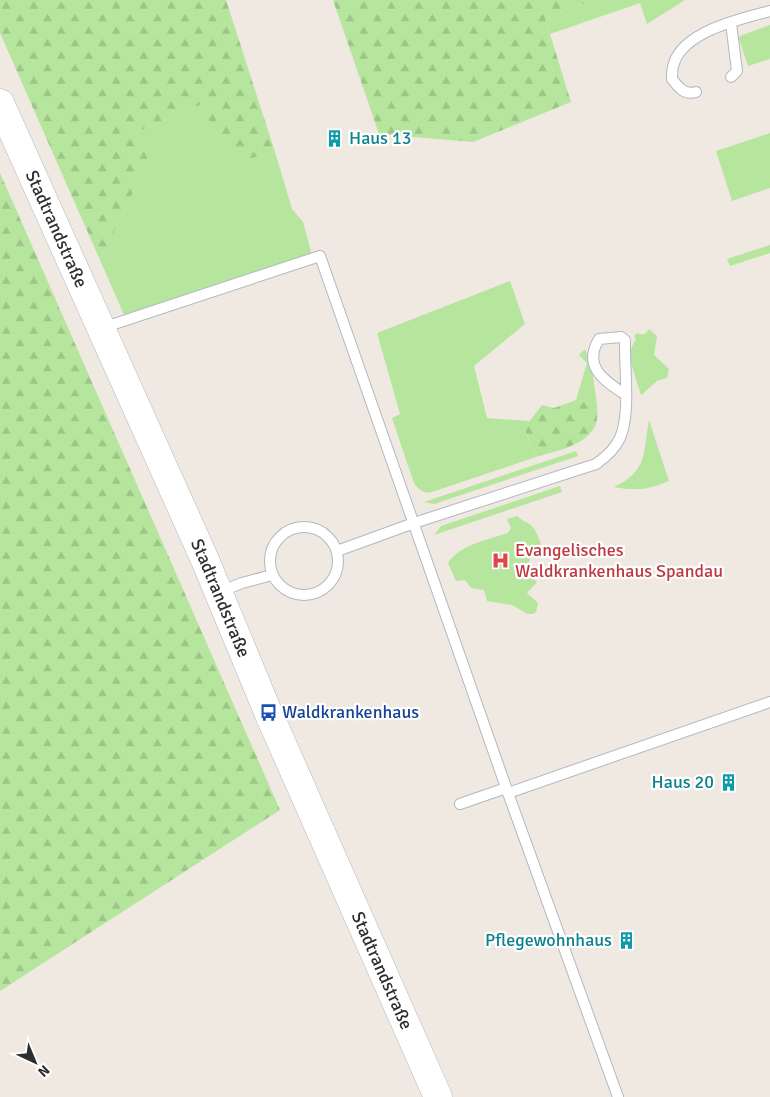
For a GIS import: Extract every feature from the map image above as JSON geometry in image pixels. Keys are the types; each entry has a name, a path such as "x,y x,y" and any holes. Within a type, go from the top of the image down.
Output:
{"street":[{"name":"Stadtrandstraße","path":"0,103 218,592 268,712 438,1097"}],"lane":[{"path":"696,92 688,94 681,90 672,79 673,64 684,46 704,33 770,11"},
{"path":"731,23 737,72 731,77"},
{"path":"101,328 320,256 507,791 618,1097"},
{"path":"336,551 414,523 596,464 608,456 620,438 625,414 626,395 625,340 621,337 599,340 594,348 593,362 601,379 626,395"},
{"path":"301,527 313,528 323,533 332,541 336,551 338,562 331,582 313,594 302,595 291,592 282,586 272,574 271,556 274,546 281,536 290,530 301,527"},
{"path":"218,592 242,582 272,574"},
{"path":"460,804 507,791 770,702"}],"green space":[{"path":"0,0 226,0 275,152 248,159 210,128 207,102 135,133 149,160 100,260 0,33"},
{"path":"333,0 593,0 545,18 571,102 473,142 379,134"},
{"path":"593,0 685,0 647,24 640,3 550,34 545,18"},
{"path":"770,25 770,59 748,66 739,39 740,36"},
{"path":"207,102 248,159 275,152 292,209 303,222 312,255 125,317 100,260 149,160 135,133"},
{"path":"770,133 770,188 732,201 716,151"},
{"path":"0,173 280,810 0,991"},
{"path":"770,245 770,253 730,266 727,259"},
{"path":"510,281 525,324 474,366 487,418 529,421 524,429 536,457 432,492 424,492 414,483 392,418 400,414 377,333"},
{"path":"649,329 657,336 654,355 669,369 667,378 657,381 641,395 628,354 636,339 634,336 637,333 644,334"},
{"path":"585,349 592,369 597,405 576,400 587,363 579,355"},
{"path":"576,400 597,405 597,422 592,431 578,443 536,457 524,428 542,405 554,408"},
{"path":"649,420 669,481 642,489 614,487 633,474 642,460"},
{"path":"576,451 578,456 434,504 424,502"},
{"path":"560,486 562,492 434,535 441,526"},
{"path":"518,516 533,527 541,544 533,552 529,562 530,572 537,582 527,593 538,603 536,612 533,614 528,614 512,605 487,601 484,590 471,588 465,580 456,581 448,563 467,547 508,533 511,528 507,519"}],"place":[{"name":"Haus 13","path":"335,138"},
{"name":"Evangelisches Waldkrankenhaus Spandau","path":"501,560"},
{"name":"Waldkrankenhaus","path":"268,712"},
{"name":"Haus 20","path":"728,782"},
{"name":"Pflegewohnhaus","path":"626,940"}]}
